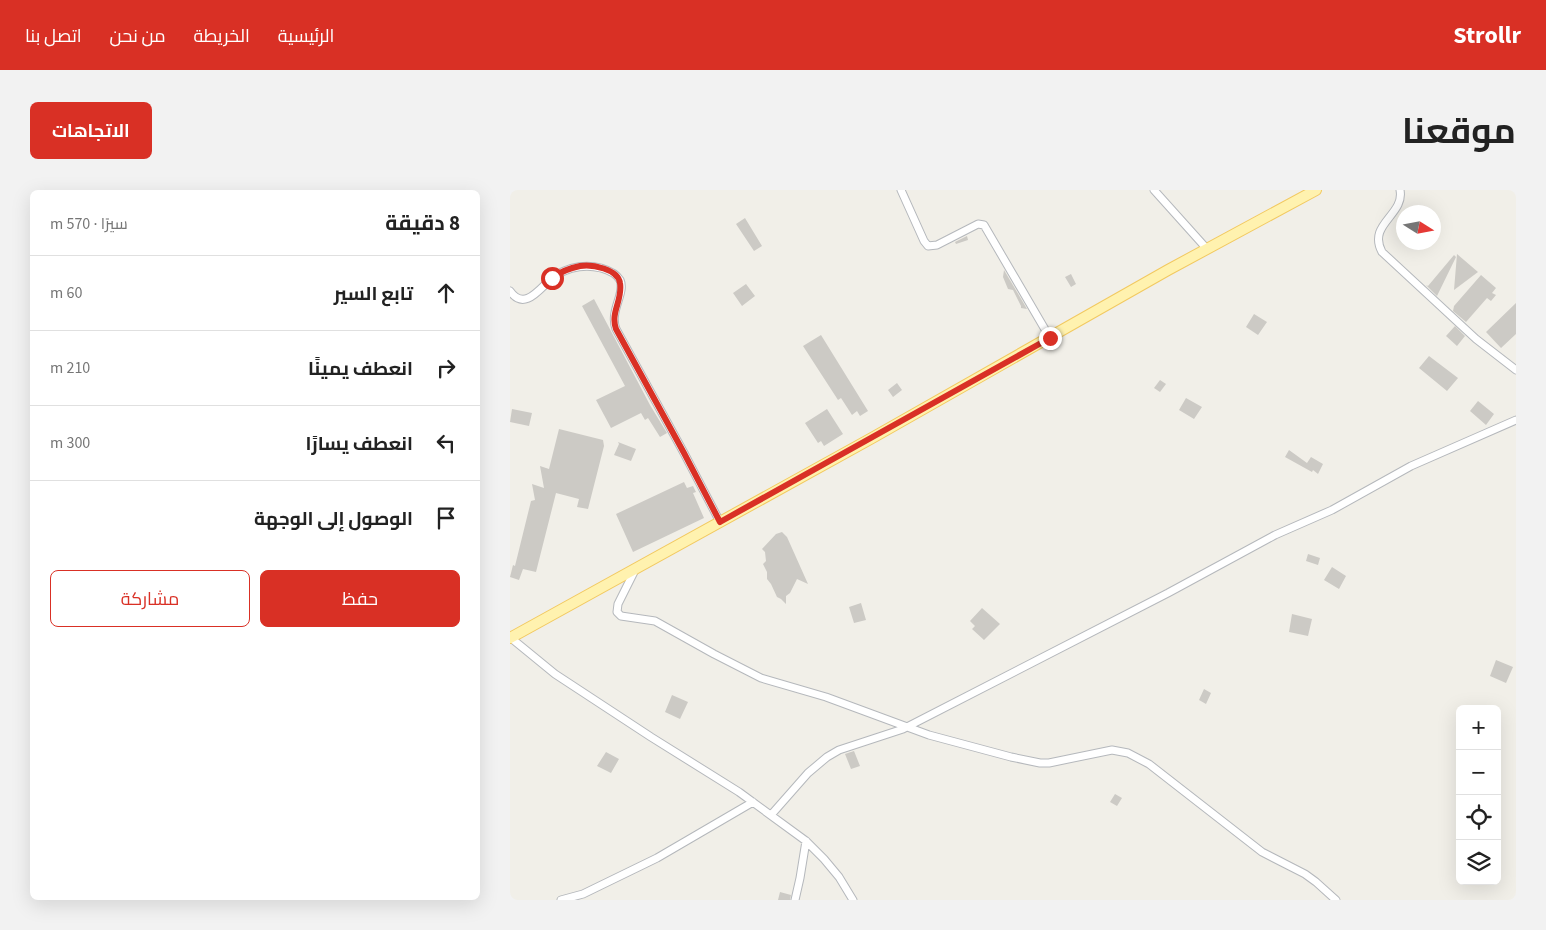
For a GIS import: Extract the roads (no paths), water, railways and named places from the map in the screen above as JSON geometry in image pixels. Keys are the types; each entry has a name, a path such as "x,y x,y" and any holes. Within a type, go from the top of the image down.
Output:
{"main road":[{"path":"511,638 1050,338 1207,248 1316,190"}],"street":[{"path":"901,190 928,246 937,245 978,224 984,225 1050,338"},
{"path":"1154,190 1207,248"},
{"path":"1400,190 1400,200 1381,228 1379,246 1382,252 1476,339 1516,370"},
{"path":"510,291 517,298 531,297 557,274 580,266 593,266 604,269 620,279 619,296 613,317 616,329 720,522"},
{"path":"772,815 808,773 827,757 839,750 907,727 1168,593 1267,539 1332,510 1411,466 1516,420"},
{"path":"636,568 618,604 617,612 622,616 655,621 761,678 826,697 938,737 1011,757 1040,763 1062,761 1112,750 1128,753 1149,764 1258,849 1304,874 1336,900"},
{"path":"511,638 555,674 753,802 806,841 839,877 853,900"},
{"path":"561,900 583,894 657,858 753,802"},
{"path":"795,900 806,841"}]}
